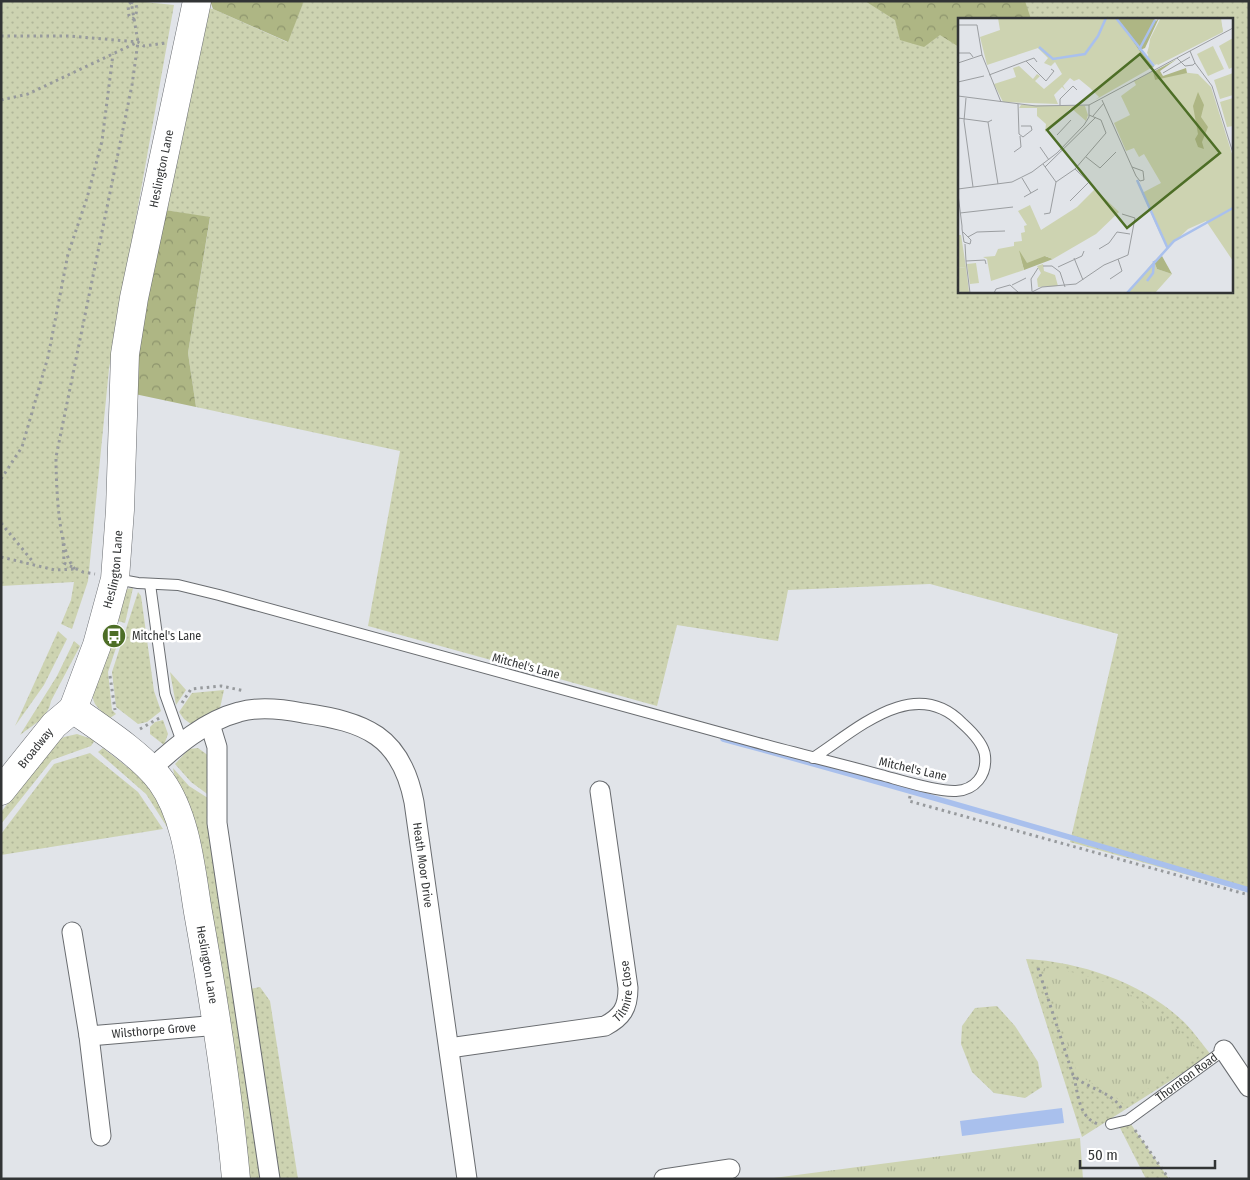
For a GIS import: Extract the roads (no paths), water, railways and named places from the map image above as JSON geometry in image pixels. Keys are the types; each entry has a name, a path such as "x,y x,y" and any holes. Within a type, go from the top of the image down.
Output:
{"street":[{"name":"Heslington Lane","path":"197,1 134,298 125,354 120,510 115,579 100,636 73,709 106,732 151,770 162,782 172,801 184,834 219,1025 236,1179"},
{"name":"Broadway","path":"1,791 54,725 73,709"},
{"name":"Heath Moor Drive","path":"151,770 182,742 210,724 240,711 281,709 341,720 366,728 394,751 403,765 414,802 467,1179"},
{"path":"210,724 217,746 217,823 270,1179"},
{"name":"Tilmire Close","path":"449,1048 605,1026 618,1019 624,1010 628,1001 628,988 600,791"},
{"path":"72,932 89,1036 101,1136"},
{"name":"Wilsthorpe Grove","path":"89,1036 219,1025"},
{"name":"Thornton Road","path":"1224,1050 1249,1087"},
{"path":"664,1179 730,1169"}],"lane":[{"name":"Mitchel's Lane","path":"115,579 150,584 178,584 813,758 907,782 954,791 968,788 977,783 984,769 985,753 972,733 957,717 938,707 913,702 886,710 813,758"},
{"path":"150,584 165,694 182,742"},
{"name":"Thornton Road","path":"1111,1124 1128,1120 1224,1050"}],"water":[{"path":"1062,1108 1064,1123 962,1136 960,1121"}],"waterway":[{"path":"723,739 1249,890"}],"place":[{"name":"Mitchel's Lane","path":"114,636"}]}
